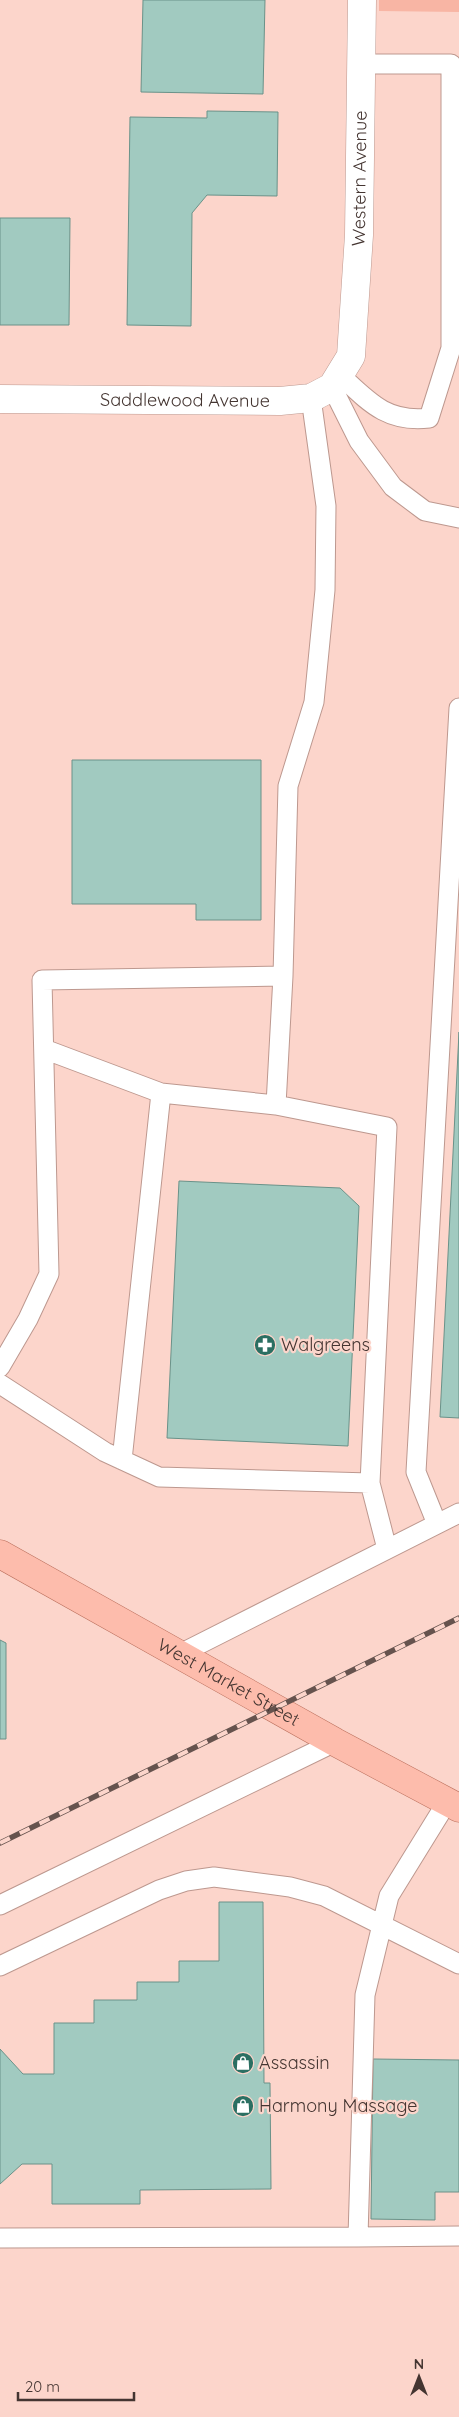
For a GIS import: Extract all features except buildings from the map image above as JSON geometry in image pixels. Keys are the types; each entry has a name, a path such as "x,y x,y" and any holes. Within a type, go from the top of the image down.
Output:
{"main road":[{"name":"West Market Street","path":"0,1554 335,1742 453,1805"}],"street":[{"name":"Western Avenue","path":"333,379 359,235 362,0"},
{"name":"Saddlewood Avenue","path":"0,399 280,401 333,379"}],"lane":[{"path":"333,379 377,409 412,420 429,418 451,348 451,64 361,64"},
{"path":"333,379 359,441 394,487 425,511 459,518"},
{"path":"276,1105 283,976 288,786 314,702 325,590 326,506 333,379"},
{"path":"437,1524 416,1472 459,708"},
{"path":"0,1366 28,1319 49,1274 42,980 283,976"},
{"path":"44,1049 162,1093 276,1105 387,1127 370,1483 387,1549"},
{"path":"122,1460 162,1093"},
{"path":"0,1384 105,1452 158,1478 370,1483"},
{"path":"178,1654 459,1513"},
{"path":"0,1905 335,1742"},
{"path":"358,2237 366,1995 388,1896 453,1805"},
{"path":"0,1966 158,1890 201,1878 248,1880 290,1887 324,1896 459,1964"},
{"path":"0,2238 459,2236"}],"shaded area":[{"path":"379,0 459,0 459,12 379,11"}],"railway":[{"path":"0,1843 459,1618"}],"place":[{"name":"Walgreens","path":"265,1345"},
{"name":"Assassin","path":"243,2063"},
{"name":"Harmony Massage","path":"243,2106"}]}
